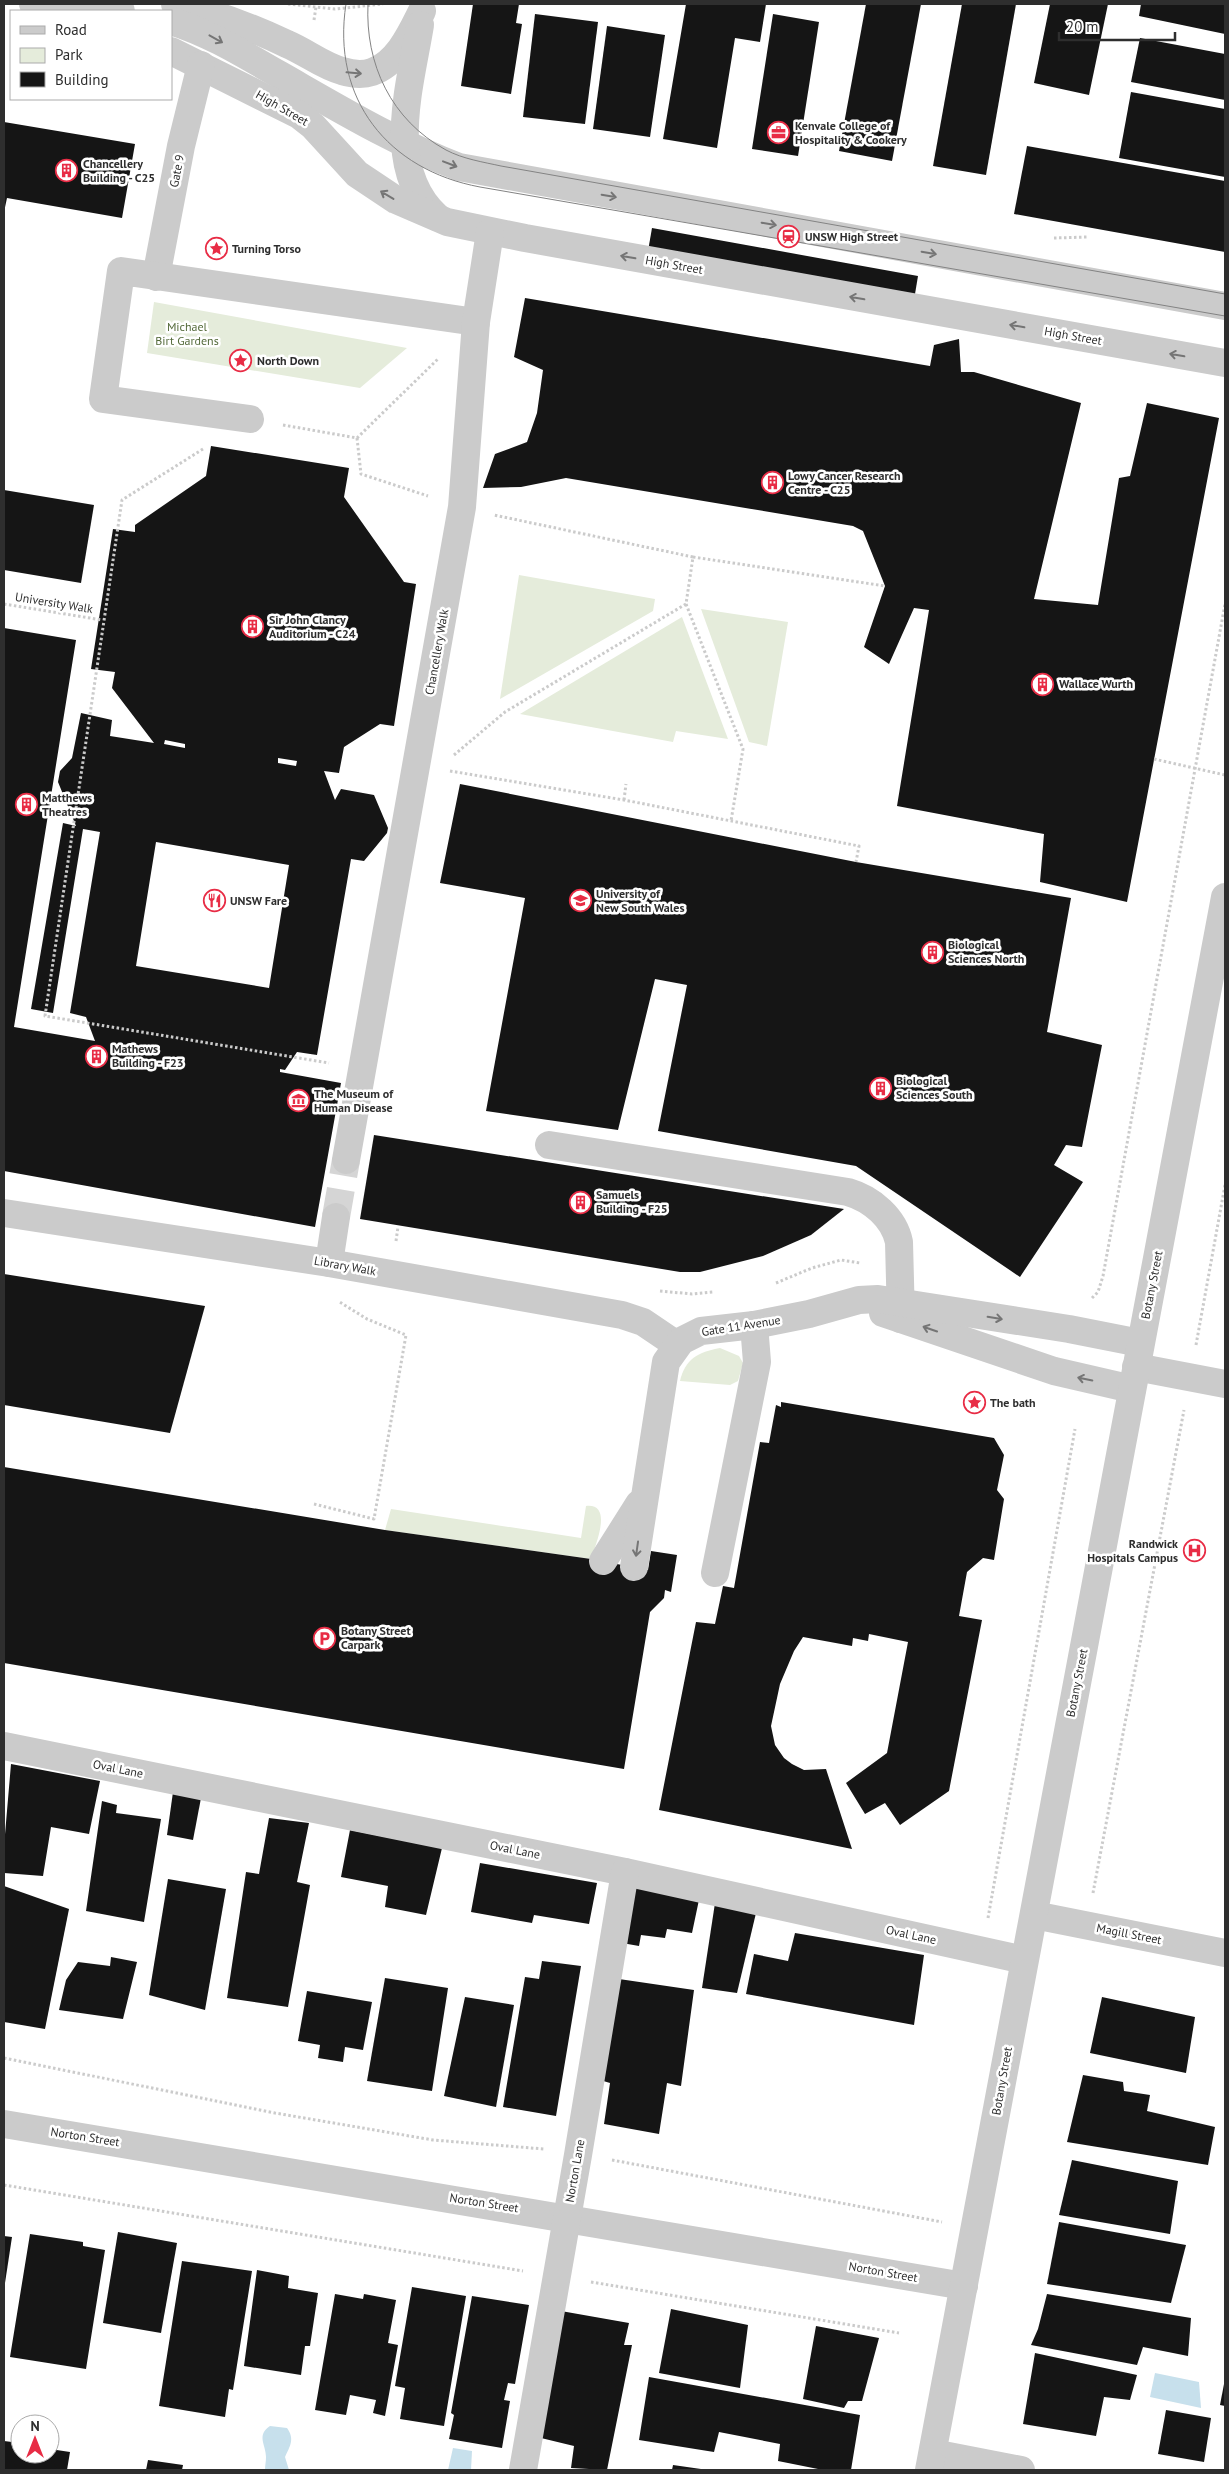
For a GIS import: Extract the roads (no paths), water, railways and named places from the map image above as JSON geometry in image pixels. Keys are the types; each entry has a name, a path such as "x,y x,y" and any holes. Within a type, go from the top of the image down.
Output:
{"street":[{"path":"33,4 52,10"},
{"path":"56,4 112,10"},
{"path":"175,4 240,24 289,44 340,71 359,74 376,70 393,58 406,41 422,7"},
{"path":"422,7 411,78 405,144 406,164 414,189 425,206 447,222"},
{"path":"172,21 209,35 405,144 459,167 486,174 1225,306"},
{"name":"High Street","path":"172,51 299,115 320,134 342,160 372,185 396,200 447,222 490,232 1225,363"},
{"name":"Gate 9","path":"156,277 181,146 201,65"},
{"path":"299,115 330,120 359,119 378,114 394,104 404,93 411,78"},
{"name":"Chancellery Walk","path":"346,1160 362,1068 428,767 462,508 476,322 490,232"},
{"path":"250,420 103,399 121,271 476,322"},
{"name":"Botany Street","path":"931,2462 1225,897"},
{"path":"549,1145 855,1194 873,1205 886,1216 894,1227 899,1242 901,1311"},
{"name":"Library Walk","path":"4,1213 329,1263 622,1315 647,1324 677,1345"},
{"path":"329,1263 336,1217"},
{"name":"Gate 11 Avenue","path":"634,1567 662,1376 668,1358 677,1345 690,1335 701,1331 754,1324 863,1299 901,1311 1054,1371 1136,1366"},
{"name":"Gate 11 Avenue","path":"901,1311 1069,1329 1136,1366"},
{"path":"715,1573 758,1358 754,1324"},
{"path":"1136,1366 1225,1384"},
{"name":"Gate 11 Avenue","path":"603,1561 644,1497"},
{"name":"Oval Lane","path":"4,1746 625,1872 1024,1960"},
{"name":"Norton Lane","path":"523,2470 568,2217 625,1872"},
{"name":"Magill Street","path":"1034,1915 1225,1953"},
{"name":"Norton Street","path":"4,2124 568,2217 964,2286"},
{"path":"931,2462 1021,2470"}],"water":[{"path":"1155,2373 1199,2382 1201,2408 1150,2397"},
{"path":"270,2426 287,2428 291,2436 289,2449 285,2457 289,2470 265,2470 266,2453 263,2433"},
{"path":"453,2448 472,2451 471,2470 448,2470"}],"tunnel":[{"path":"336,1217 346,1160"}],"tram line":[{"path":"346,4 344,38 348,70 358,99 373,125 393,147 418,165 447,178 480,187 1225,316"},
{"path":"368,4 371,48 385,88 396,106 410,123 427,138 459,156 501,166 1225,294"}],"place":[{"name":"Kenvale College of Hospitality & Cookery","path":"779,133"},
{"name":"Chancellery Building - C25","path":"67,171"},
{"name":"UNSW High Street","path":"789,237"},
{"name":"Turning Torso","path":"216,249"},
{"name":"North Down","path":"241,361"},
{"name":"Lowy Cancer Research Centre - C25","path":"772,483"},
{"name":"Sir John Clancy Auditorium - C24","path":"253,627"},
{"name":"Wallace Wurth","path":"1043,684"},
{"name":"Matthews Theatres","path":"26,805"},
{"name":"UNSW Fare","path":"214,901"},
{"name":"University of New South Wales","path":"580,901"},
{"name":"Biological Sciences North","path":"932,952"},
{"name":"Mathews Building - F23","path":"96,1056"},
{"name":"Biological Sciences South","path":"880,1088"},
{"name":"The Museum of Human Disease","path":"298,1101"},
{"name":"Samuels Building - F25","path":"580,1202"},
{"name":"The bath","path":"974,1403"},
{"name":"Randwick Hospitals Campus","path":"1194,1551"},
{"name":"Botany Street Carpark","path":"325,1638"}],"park label":[{"name":"Michael Birt Gardens","path":"187,334"}]}
